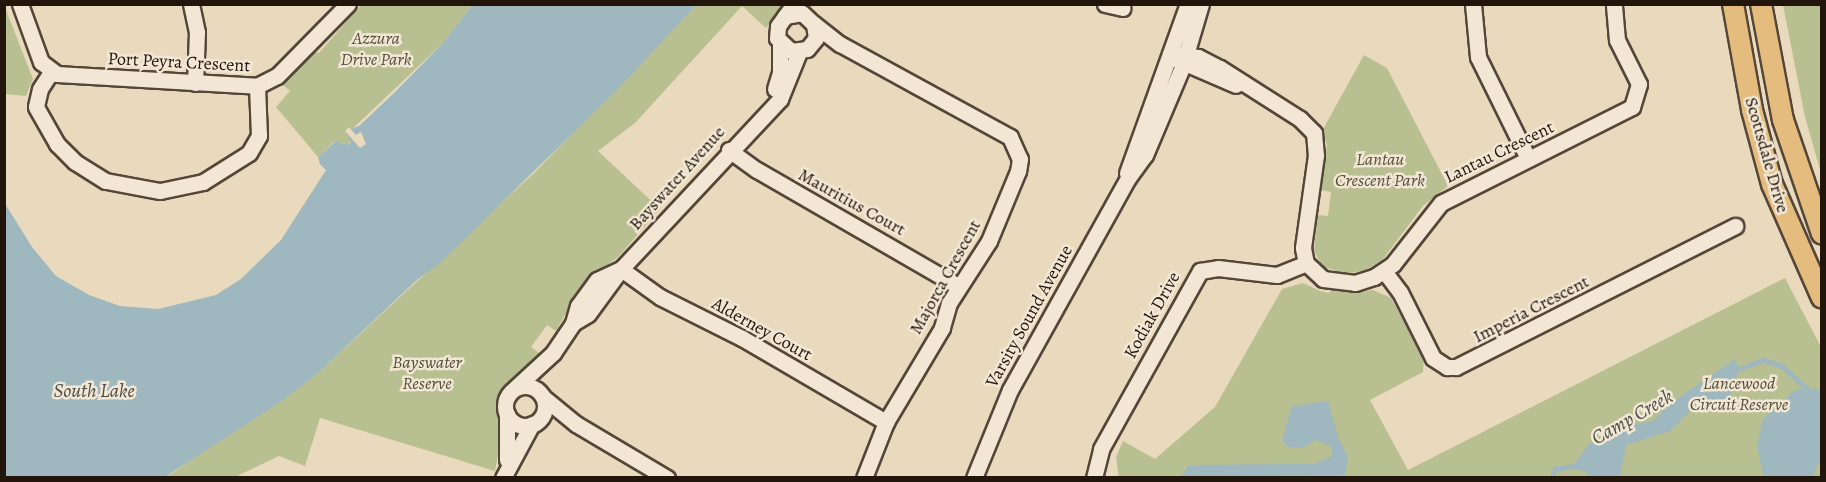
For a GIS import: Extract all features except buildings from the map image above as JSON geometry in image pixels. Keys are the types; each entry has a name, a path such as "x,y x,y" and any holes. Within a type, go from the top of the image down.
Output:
{"main road":[{"name":"Scottsdale Drive","path":"1733,4 1752,110 1772,184 1821,298"},
{"name":"Scottsdale Drive","path":"1761,4 1784,120 1821,234"}],"street":[{"path":"20,4 41,62 51,72 40,89 36,107 57,144 75,162 106,181 160,191 203,182 249,153 259,136 257,86"},
{"path":"191,4 197,32 195,83"},
{"name":"Port Peyra Crescent","path":"51,72 64,76 257,86 277,76 348,4"},
{"path":"1105,4 1123,8"},
{"name":"Varsity Sound Avenue","path":"1128,178 1126,170 1188,4"},
{"name":"Varsity Sound Avenue","path":"974,477 1010,390 1128,178 1145,155 1185,60 1202,4"},
{"path":"1473,4 1478,57 1528,158"},
{"name":"Lantau Crescent","path":"1306,263 1317,276 1331,282 1366,281 1384,271 1441,203 1632,107 1639,84 1617,40 1614,4"},
{"name":"Bayswater Avenue","path":"505,472 507,414 505,403 515,388 553,353 573,323 588,314 621,269 763,113 780,99 805,48 810,15 789,10 778,26 780,73 763,113"},
{"name":"Majorca Crescent","path":"810,15 840,44 997,129 1017,147 1018,171 999,220 958,286 942,328 886,422 864,477"},
{"path":"780,43 805,48"},
{"name":"Majorca Crescent","path":"805,48 840,44"},
{"path":"1170,54 1220,68 1248,88 1300,119 1314,133 1316,155 1304,241 1306,263"},
{"name":"Mauritius Court","path":"729,150 757,170 958,286"},
{"name":"Imperia Crescent","path":"1384,271 1401,292 1433,358 1447,367 1456,367 1735,226"},
{"name":"Kodiak Drive","path":"1094,477 1101,449 1200,271 1218,268 1276,275 1306,263"},
{"name":"Alderney Court","path":"621,269 660,297 742,338 886,422"},
{"name":"Bayswater Avenue","path":"505,472 533,424 543,414 540,394 553,353"},
{"path":"515,388 527,386 576,424 667,477"},
{"path":"507,414 520,425 576,424"}],"green space":[{"path":"4,5 33,79 26,96 5,94"},
{"name":"Azzura Drive Park","path":"361,5 472,5 443,43 347,134 351,141 347,145 335,141 318,157 276,107 290,91 283,85 314,52 319,53"},
{"name":"Bayswater Reserve","path":"696,5 787,5 766,28 742,6 635,123 598,151 660,209 619,256 581,286 556,331 547,325 531,347 539,353 520,375 504,386 496,405 502,432 495,471 320,418 305,466 279,456 235,477 165,478 317,374 536,171"},
{"path":"1783,5 1821,5 1821,173 1805,117"},
{"name":"Lantau Crescent Park","path":"1364,55 1387,68 1448,186 1423,206 1383,259 1366,270 1344,274 1322,266 1314,251 1318,215 1328,216 1331,192 1321,190 1327,145 1322,131"},
{"name":"Lancewood Circuit Reserve","path":"1785,278 1821,347 1821,477 1119,478 1116,457 1123,441 1155,459 1215,407 1282,289 1303,283 1330,293 1330,287 1354,288 1356,293 1373,290 1391,298 1424,359 1423,372 1370,400 1408,470"}],"water":[{"name":"South Lake","path":"472,5 696,5 619,88 439,264 418,279 317,374 279,403 165,477 5,477 4,202 32,247 56,276 89,295 120,306 158,309 216,295 241,279 281,240 326,170 320,164 318,157 336,141 347,145 351,142 345,131 359,126 394,93 443,43"},
{"path":"1735,359 1739,368 1729,400 1709,406 1699,402 1670,431 1626,445 1620,477 1587,477 1588,473 1571,468 1591,442 1607,442 1619,427 1652,421 1674,401"},
{"path":"1805,388 1821,390 1821,457 1813,477 1763,475 1757,445 1763,419 1795,390"},
{"path":"1328,401 1338,437 1348,457 1345,475 1180,477 1189,465 1314,464 1332,456 1332,447 1316,440 1303,448 1288,447 1282,440 1292,406"}],"pier":[{"path":"349,127 356,135 361,132 366,144 360,148 345,131"}],"waterway":[{"name":"Camp Creek","path":"1734,371 1763,360 1781,365 1809,390"},
{"name":"Camp Creek","path":"1551,478 1555,469 1575,466"}]}
